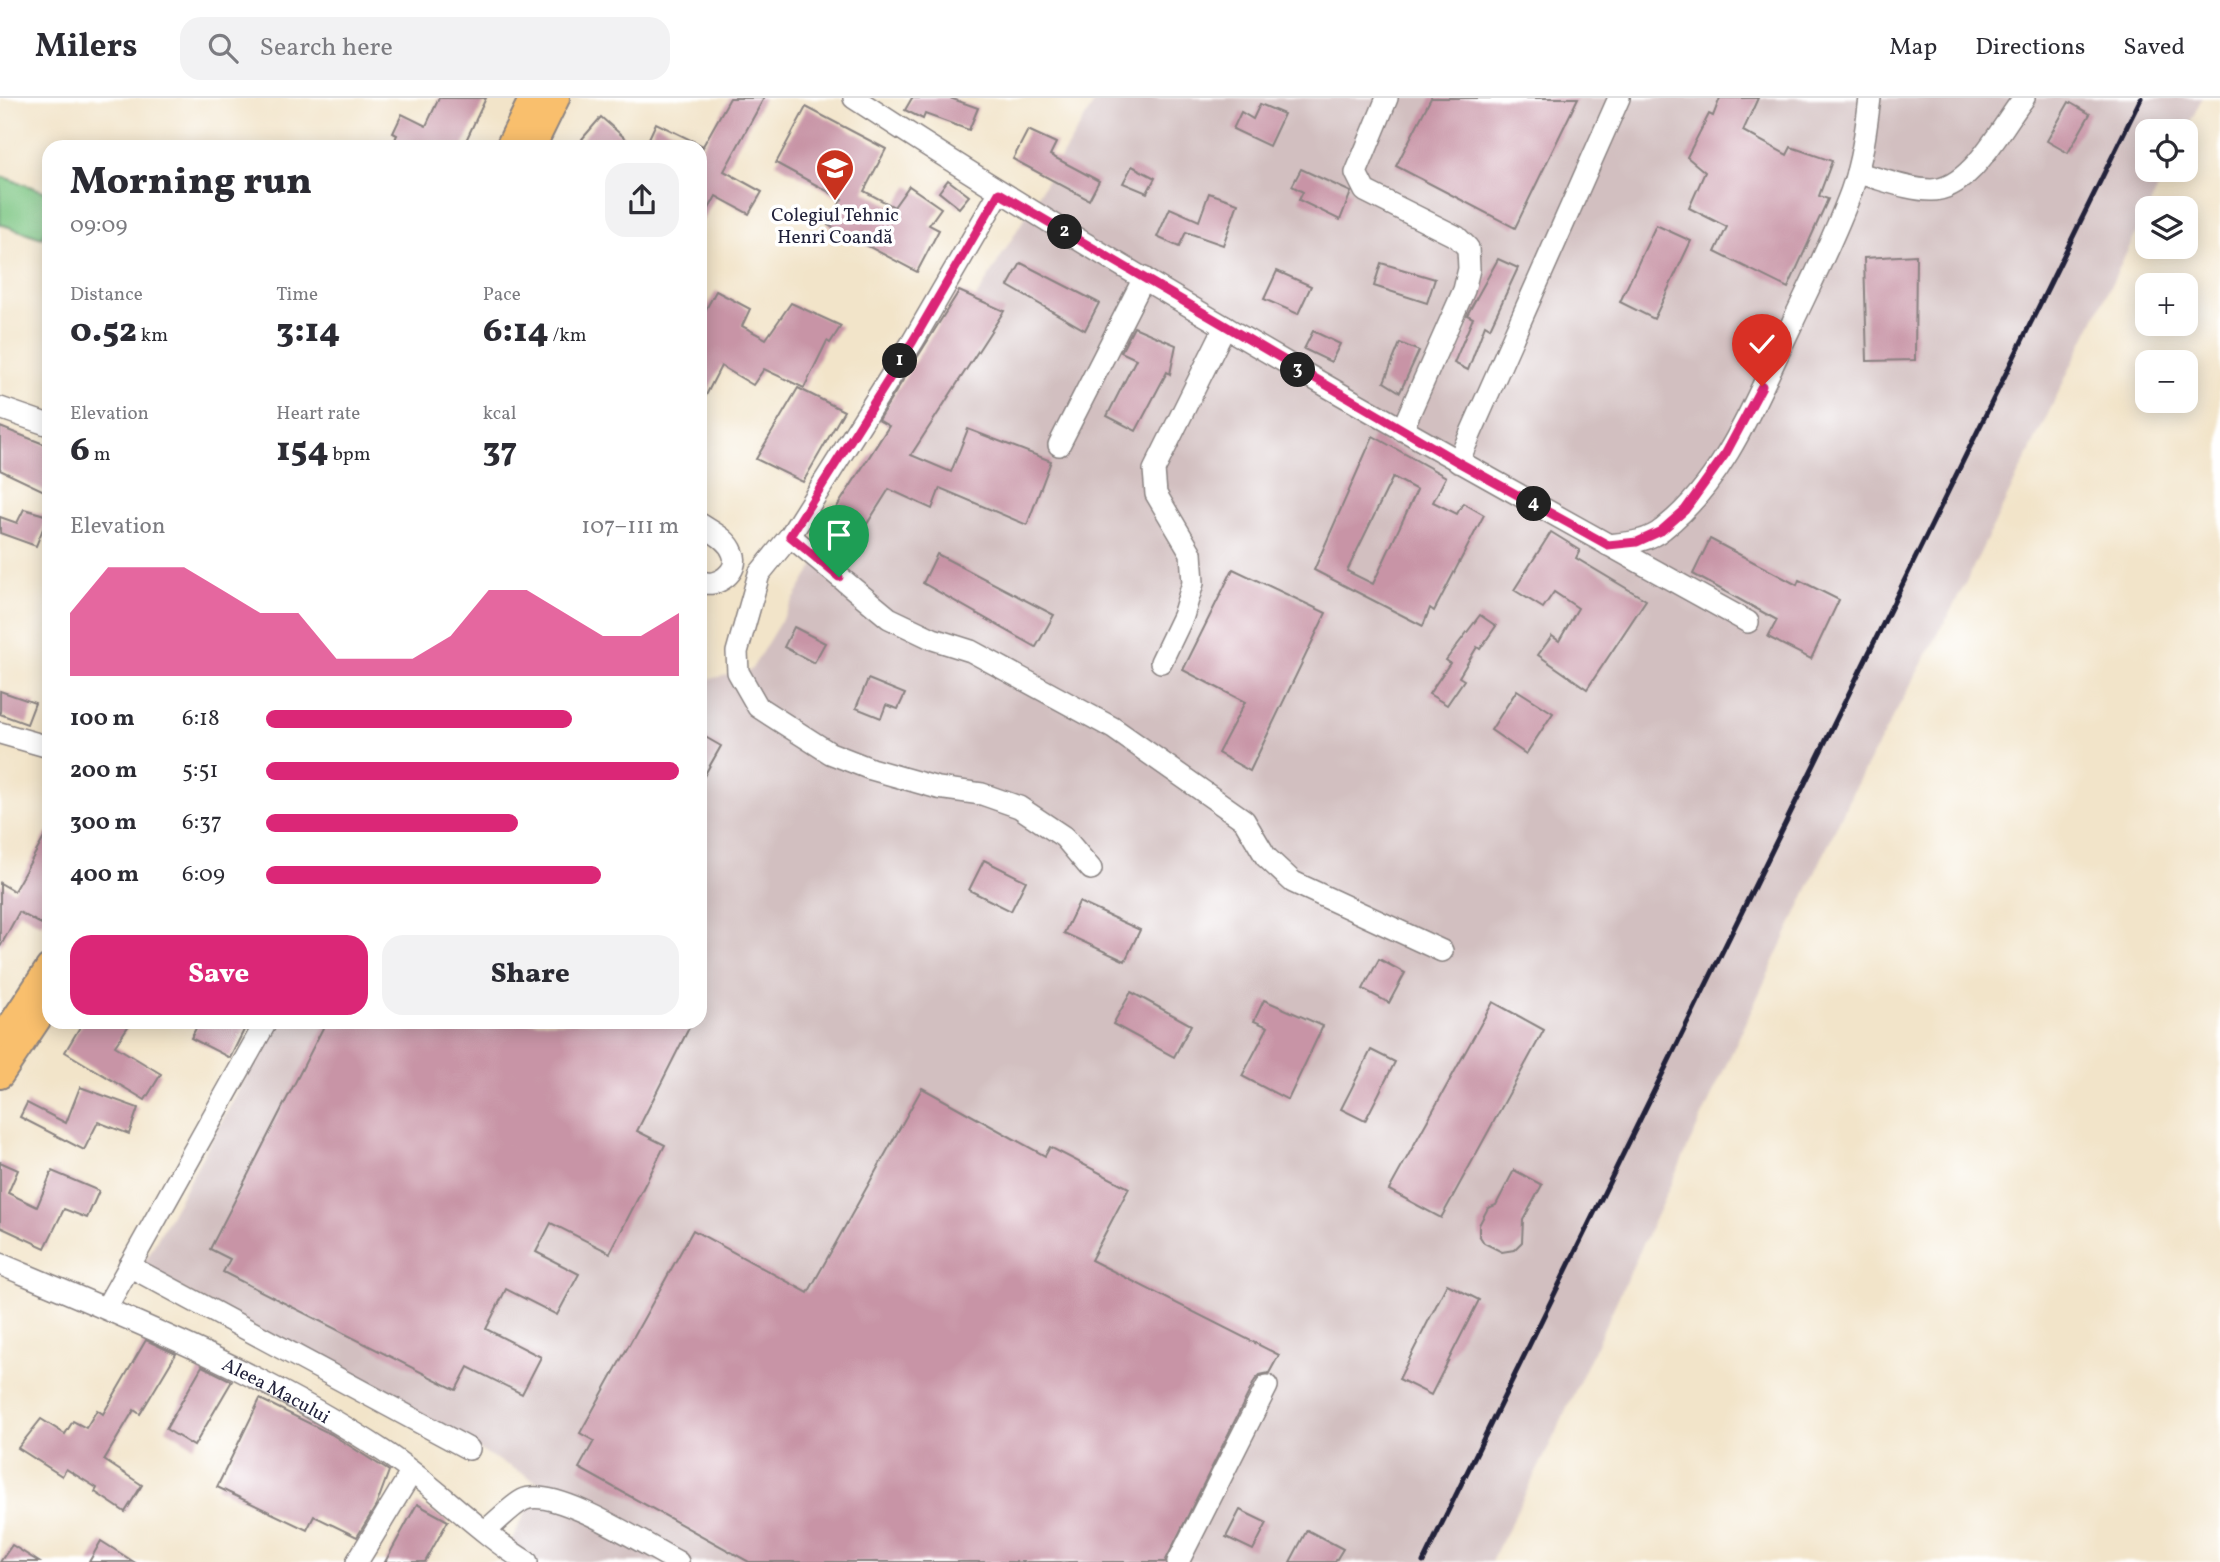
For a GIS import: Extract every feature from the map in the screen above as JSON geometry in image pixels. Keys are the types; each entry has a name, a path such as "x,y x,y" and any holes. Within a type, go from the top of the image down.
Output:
{"main road":[{"path":"512,140 533,98"},
{"path":"535,140 556,98"},
{"path":"0,1042 42,979"},
{"path":"0,1075 42,1012"}],"street":[{"path":"854,98 999,193 1225,327 1458,462 1748,622"},
{"path":"1387,98 1356,173 1365,191 1457,237 1468,248 1469,269 1464,290 1402,430"},
{"path":"1458,462 1619,98"},
{"path":"1608,545 1637,542 1661,531 1685,510 1706,484 1762,386 1807,293 1857,173 1864,148 1870,98"},
{"path":"1857,173 1930,190 1947,188 1961,181 1972,169 2024,98"},
{"path":"999,193 913,341 790,536 759,574 737,652 738,672 746,691 758,707 830,753 871,769 938,788 982,794 1019,807 1064,837 1091,869"},
{"path":"1059,445 1143,278"},
{"path":"1161,662 1183,616 1193,583 1191,553 1156,494 1154,470 1225,327"},
{"path":"0,408 42,423"},
{"path":"707,529 728,544 735,556 734,566 720,582 707,584"},
{"path":"790,536 889,618 933,639 971,652 1113,728 1244,820 1266,858 1293,882 1442,951"},
{"path":"734,566 759,574"},
{"path":"0,733 42,745"},
{"path":"106,1308 261,1029"},
{"name":"Aleea Macului","path":"0,1264 165,1333 311,1409 385,1451 527,1562"},
{"path":"129,1266 469,1449"},
{"path":"1178,1562 1268,1386"},
{"path":"356,1562 411,1473"},
{"path":"485,1531 524,1500 539,1497 561,1501 678,1562"}],"shaded area":[{"path":"1097,98 2202,98 2192,119 2135,119 2135,182 2161,182 2154,196 2135,196 2135,236 1962,590 1854,789 1549,1447 1491,1562 501,1562 540,1483 142,1267 272,1029 707,1029 707,679 751,670"}],"green space":[{"path":"0,176 42,191 42,238 0,224"}],"building":[{"path":"439,98 486,98 466,140 395,140 397,135 393,133 402,114 426,126"},
{"path":"730,98 764,98 724,171 762,192 749,214 716,196 707,212 706,140"},
{"path":"912,98 950,98 978,108 969,130 925,114 923,119 905,110"},
{"path":"1431,98 1578,98 1515,228 1396,166"},
{"path":"1720,98 1758,98 1743,131 1787,155 1791,147 1832,161 1819,196 1828,199 1788,288 1715,252 1727,227 1689,208 1705,172 1687,157 1709,114 1713,116"},
{"path":"2069,102 2090,114 2068,153 2047,141"},
{"path":"1260,104 1284,114 1269,146 1233,129 1241,112 1253,119"},
{"path":"806,107 886,149 864,191 894,207 909,186 941,208 929,225 939,230 917,272 828,225 842,199 776,163"},
{"path":"601,117 627,140 583,140"},
{"path":"656,123 691,140 648,140"},
{"path":"1028,130 1056,143 1050,155 1099,181 1089,200 1013,159"},
{"path":"1132,166 1155,178 1147,193 1123,183"},
{"path":"1301,169 1351,192 1340,220 1299,200 1303,192 1292,186"},
{"path":"948,180 969,196 959,208 939,192"},
{"path":"1209,193 1238,203 1223,245 1186,232 1179,247 1157,237 1170,208 1199,221"},
{"path":"1656,225 1691,241 1654,319 1620,302"},
{"path":"1916,255 1915,360 1867,361 1864,258"},
{"path":"1498,259 1518,268 1490,328 1485,325 1468,370 1454,363 1473,318 1467,315"},
{"path":"1021,263 1099,303 1085,330 1008,286"},
{"path":"1381,263 1435,279 1427,303 1374,286"},
{"path":"1277,271 1311,286 1298,314 1264,299"},
{"path":"716,291 750,309 742,326 766,339 791,303 841,326 830,343 827,341 804,388 764,369 753,385 721,366 707,393 707,307"},
{"path":"959,291 1004,311 911,455 951,472 968,429 1051,461 1027,525 940,488 932,509 889,489 853,546 824,527 889,426 878,420"},
{"path":"1134,327 1176,345 1170,374 1167,372 1136,431 1107,416 1136,359 1121,352"},
{"path":"1313,331 1340,344 1331,362 1304,349"},
{"path":"1400,343 1419,351 1400,392 1384,382"},
{"path":"798,388 844,411 803,482 756,459"},
{"path":"0,427 42,443 42,490 0,470"},
{"path":"1373,436 1446,477 1433,502 1457,514 1463,503 1484,515 1434,611 1430,608 1423,626 1314,570","holes":["1393,477 1417,490 1373,584 1347,571"]},
{"path":"24,509 42,514 42,531 36,546 0,533 0,517 17,523"},
{"path":"1551,532 1580,550 1576,558 1646,600 1587,689 1538,655 1552,636 1559,641 1578,608 1554,592 1543,608 1514,590"},
{"path":"1710,539 1797,585 1799,580 1839,600 1811,659 1768,637 1777,620 1693,574"},
{"path":"937,554 1054,615 1036,647 923,583"},
{"path":"1233,569 1326,613 1250,771 1218,753 1245,702 1183,670"},
{"path":"1480,615 1496,626 1480,649 1477,647 1459,677 1464,680 1447,705 1429,694 1450,663 1446,660"},
{"path":"794,627 825,643 814,663 784,647"},
{"path":"868,679 905,694 898,709 886,705 881,718 856,708"},
{"path":"1517,690 1553,713 1526,754 1491,730"},
{"path":"0,691 35,703 27,724 0,714"},
{"path":"707,738 721,746 707,771"},
{"path":"42,841 42,922 19,912 0,947 0,883 14,891"},
{"path":"984,860 1026,881 1011,911 969,890"},
{"path":"1079,902 1140,930 1125,961 1064,933"},
{"path":"1379,959 1405,973 1389,1003 1363,989"},
{"path":"1131,992 1191,1025 1174,1057 1113,1024"},
{"path":"1264,1000 1323,1026 1288,1100 1242,1076 1268,1027 1254,1021"},
{"path":"1493,1002 1544,1030 1441,1218 1389,1190"},
{"path":"79,1029 126,1029 115,1046 161,1074 145,1100 65,1052"},
{"path":"196,1029 244,1029 230,1058 191,1038"},
{"path":"322,1029 688,1029 637,1131 665,1145 610,1253 551,1223 536,1252 579,1274 557,1315 506,1289 486,1329 541,1357 522,1394 468,1367 456,1390 223,1272 230,1259 210,1249"},
{"path":"1371,1050 1395,1062 1365,1121 1341,1109"},
{"path":"80,1087 138,1108 129,1134 98,1122 84,1150 20,1117 27,1103 66,1123"},
{"path":"922,1088 1045,1156 1050,1147 1129,1188 1091,1260 1279,1355 1269,1373 1260,1375 1255,1380 1165,1562 749,1562 579,1468 594,1441 580,1433 693,1230 808,1293"},
{"path":"0,1162 18,1170 8,1193 37,1207 52,1171 99,1191 87,1218 64,1209 45,1248 0,1227"},
{"path":"1514,1170 1542,1185 1523,1220 1522,1242 1514,1250 1502,1252 1484,1243 1479,1235 1479,1225 1488,1208 1496,1205"},
{"path":"1447,1284 1479,1300 1431,1395 1399,1379"},
{"path":"146,1340 176,1354 140,1414 134,1410 104,1460 142,1485 125,1512 95,1492 97,1488 66,1469 62,1476 18,1448 41,1419 65,1434 73,1421 86,1428 97,1410 103,1414"},
{"path":"202,1366 232,1381 194,1446 166,1429"},
{"path":"260,1399 331,1434 389,1471 376,1506 357,1537 314,1516 307,1530 217,1487"},
{"path":"417,1504 448,1521 425,1562 385,1562"},
{"path":"1240,1510 1267,1523 1253,1550 1226,1537"},
{"path":"1307,1530 1343,1549 1335,1562 1290,1562"},
{"path":"101,1541 134,1562 89,1562"},
{"path":"12,1545 39,1562 0,1562"}],"railway":[{"path":"1423,1562 2141,98"}],"place":[{"name":"Colegiul Tehnic Henri Coandă","path":"835,202"}],"route":[{"path":"839,577 790,536 913,341 999,193 1288,364 1608,545 1637,542 1661,531 1685,510 1726,453 1762,386"}]}
